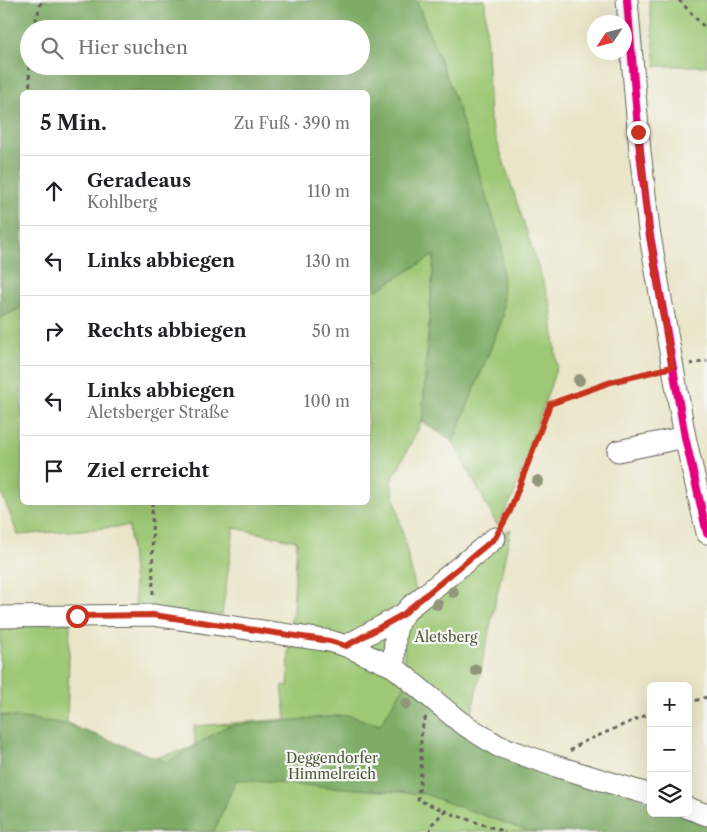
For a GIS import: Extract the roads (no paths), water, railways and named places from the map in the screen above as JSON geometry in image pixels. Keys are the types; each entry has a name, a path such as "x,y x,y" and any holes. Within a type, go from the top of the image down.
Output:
{"street":[{"path":"627,0 649,230 685,437 707,533"},
{"path":"618,451 685,437"},
{"path":"394,667 395,635 399,620 418,601 495,538"},
{"path":"346,646 404,614"},
{"path":"0,617 153,615 330,641 394,667 460,722 498,746 552,765 647,794"},
{"path":"692,809 707,815"}],"park label":[{"name":"Aletsberg","path":"446,637"},
{"name":"Deggendorfer Himmelreich","path":"332,766"}]}
